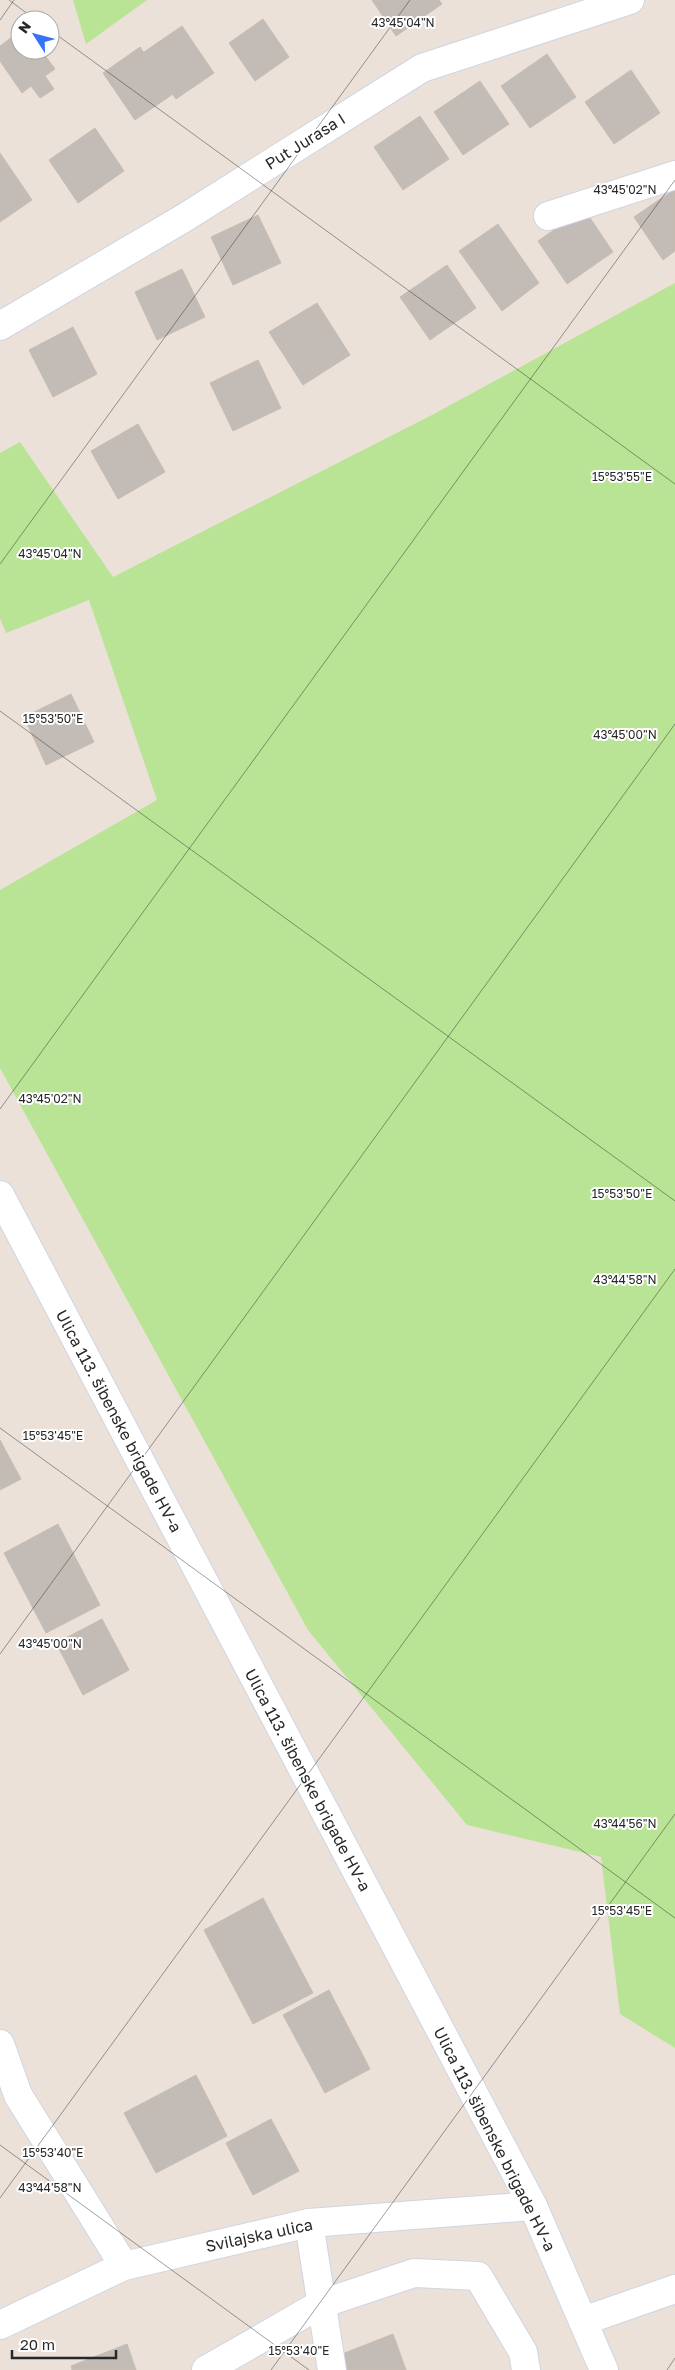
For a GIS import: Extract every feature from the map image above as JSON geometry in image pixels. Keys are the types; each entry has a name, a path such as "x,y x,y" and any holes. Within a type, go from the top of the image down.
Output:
{"street":[{"name":"Put Jurasa I","path":"0,326 184,218 422,68 630,0"},
{"path":"548,216 675,175"},
{"name":"Ulica 113. šibenske brigade HV-a","path":"0,1195 533,2206 604,2370"},
{"path":"0,2044 18,2095 124,2266"},
{"name":"Svilajska ulica","path":"0,2325 124,2266 308,2223 533,2206"},
{"path":"308,2223 332,2370"},
{"path":"206,2370 320,2304 414,2274 478,2276 523,2352 526,2370"},
{"path":"584,2321 675,2290"}],"green space":[{"path":"73,0 147,0 86,44"},
{"path":"675,283 675,2048 620,2014 601,1857 467,1825 308,1630 0,1068 0,890 157,800 89,600 6,633 0,618 0,453 20,442 113,577 432,415"}],"building":[{"path":"372,0 439,0 442,4 396,36"},
{"path":"263,19 289,57 255,81 229,43"},
{"path":"182,26 214,73 176,99 144,52"},
{"path":"10,38 10,60 48,60 55,69 45,76 54,89 40,98 31,86 22,93 0,61 0,46"},
{"path":"140,47 173,94 135,120 103,73"},
{"path":"547,54 576,97 530,128 501,86"},
{"path":"631,70 660,113 614,144 585,102"},
{"path":"480,81 509,124 463,155 434,112"},
{"path":"420,116 449,159 403,190 374,147"},
{"path":"95,128 124,171 78,203 49,160"},
{"path":"0,153 32,200 0,222"},
{"path":"675,189 675,251 663,260 634,217"},
{"path":"584,209 613,252 567,284 538,241"},
{"path":"258,215 281,263 233,285 211,237"},
{"path":"498,224 539,283 502,311 459,251"},
{"path":"447,265 476,308 430,340 400,297"},
{"path":"182,269 205,317 157,340 135,292"},
{"path":"317,303 350,355 303,385 269,332"},
{"path":"73,327 97,374 53,397 29,350"},
{"path":"258,360 281,408 233,431 210,383"},
{"path":"138,424 165,472 118,499 91,451"},
{"path":"71,694 94,742 46,765 24,717"},
{"path":"0,1440 21,1479 0,1490"},
{"path":"58,1524 100,1605 46,1633 4,1553"},
{"path":"102,1619 129,1670 83,1695 56,1643"},
{"path":"263,1898 313,1993 253,2024 204,1930"},
{"path":"329,1990 370,2069 325,2093 283,2015"},
{"path":"196,2075 227,2136 156,2173 124,2113"},
{"path":"271,2119 299,2171 253,2195 226,2143"},
{"path":"393,2334 406,2370 342,2370 337,2356"},
{"path":"127,2344 136,2370 72,2370 71,2366"}]}
